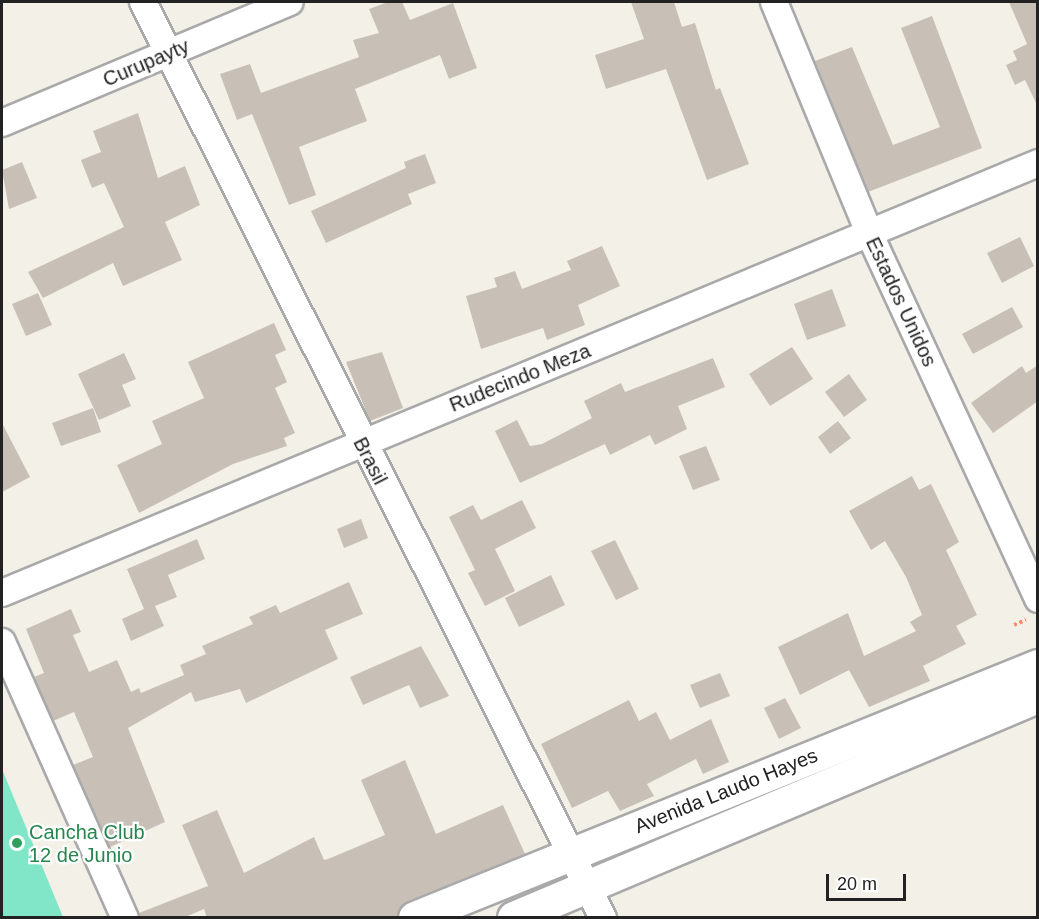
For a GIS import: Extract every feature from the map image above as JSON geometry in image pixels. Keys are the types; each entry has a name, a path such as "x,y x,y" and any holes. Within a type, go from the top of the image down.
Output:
{"street":[{"name":"Brasil","path":"143,2 171,53 360,443 603,918"},
{"name":"Curupayty","path":"2,123 290,2"},
{"name":"Estados Unidos","path":"774,2 870,235 1038,599"},
{"name":"Rudecindo Meza","path":"2,593 360,443 870,235 1038,163"},
{"path":"2,642 125,918"},
{"name":"Avenida Laudo Hayes","path":"415,918 569,853 1038,666"},
{"name":"Avenida Laudo Hayes","path":"514,918 1038,697"}],"green space":[{"name":"Cancha Club 12 de Junio","path":"2,769 63,917 2,917"}],"building":[{"path":"388,2 402,2 410,20 453,3 477,68 449,79 440,55 355,89 367,121 299,147 316,195 289,205 252,114 237,120 220,74 250,64 261,93 359,57 353,40 379,33 369,9"},
{"path":"631,2 674,2 682,27 695,23 716,90 720,88 749,164 707,180 666,69 606,89 595,55 644,39"},
{"path":"1009,2 1038,2 1038,107 1025,80 1015,85 1006,65 1017,60 1013,51 1027,44"},
{"path":"932,16 982,148 868,192 815,61 852,47 893,145 940,127 901,28"},
{"path":"138,113 158,178 185,166 200,205 165,222 182,260 123,286 113,263 43,298 28,272 124,227 104,183 92,188 81,160 101,152 93,131"},
{"path":"425,154 436,183 408,194 412,204 326,243 311,211 406,168 404,162"},
{"path":"22,162 37,198 9,209 2,170"},
{"path":"1020,237 1034,266 1002,283 987,253"},
{"path":"602,246 620,286 578,305 585,325 547,340 543,328 481,349 466,296 497,287 494,278 515,271 522,289 571,270 567,261"},
{"path":"832,289 846,326 807,340 794,304"},
{"path":"38,293 52,325 26,336 12,304"},
{"path":"1012,307 1023,327 973,354 962,334"},
{"path":"274,323 286,350 275,355 287,382 275,388 295,433 284,438 287,446 233,464 139,513 117,465 162,444 152,421 204,398 188,362"},
{"path":"792,347 813,379 770,406 749,374"},
{"path":"382,352 403,408 370,421 346,362"},
{"path":"124,353 136,379 122,385 131,406 99,420 78,374"},
{"path":"713,358 725,387 678,406 687,429 655,445 650,435 610,455 605,444 520,483 495,431 517,420 530,446 542,444 592,418 584,401 621,383 625,392"},
{"path":"1038,365 1038,401 993,433 971,403 1022,366 1026,373"},
{"path":"849,374 867,400 844,417 825,392"},
{"path":"93,408 101,432 61,446 52,423"},
{"path":"838,421 851,438 830,454 818,437"},
{"path":"2,423 30,477 2,492"},
{"path":"706,446 720,480 693,490 679,456"},
{"path":"912,476 919,490 931,484 959,542 946,550 977,615 956,626 966,644 923,666 930,681 869,707 849,670 800,695 778,647 848,613 864,656 916,631 910,622 922,615 906,577 885,541 871,550 849,511"},
{"path":"522,500 536,528 495,549 515,591 485,606 468,573 475,570 449,517 473,505 481,520"},
{"path":"361,519 368,538 344,548 337,529"},
{"path":"197,539 205,559 168,575 177,597 155,606 164,626 131,641 122,619 144,609 127,569"},
{"path":"615,540 639,589 616,600 591,551"},
{"path":"551,575 565,605 519,627 505,598"},
{"path":"349,582 363,614 325,630 338,659 246,703 240,689 195,702 191,692 128,728 165,822 110,847 73,765 93,757 74,712 53,721 34,677 44,673 26,629 71,609 81,632 73,635 89,672 117,660 131,692 139,688 141,693 184,675 180,665 206,654 202,646 253,624 249,617 276,605 280,613"},
{"path":"421,646 449,696 420,708 409,685 363,705 350,677"},
{"path":"720,673 730,696 700,708 690,685"},
{"path":"785,698 801,728 779,739 764,708"},
{"path":"629,700 639,721 656,712 670,740 711,719 729,762 703,774 696,759 647,784 654,796 620,811 608,791 572,808 541,744"},
{"path":"405,760 436,834 503,805 525,854 408,901 397,918 207,918 204,909 183,918 140,918 139,913 208,886 182,825 217,810 244,873 314,837 324,860 328,859 385,835 361,780"}],"place":[{"name":"Cancha Club 12 de Junio","path":"17,843"}]}
